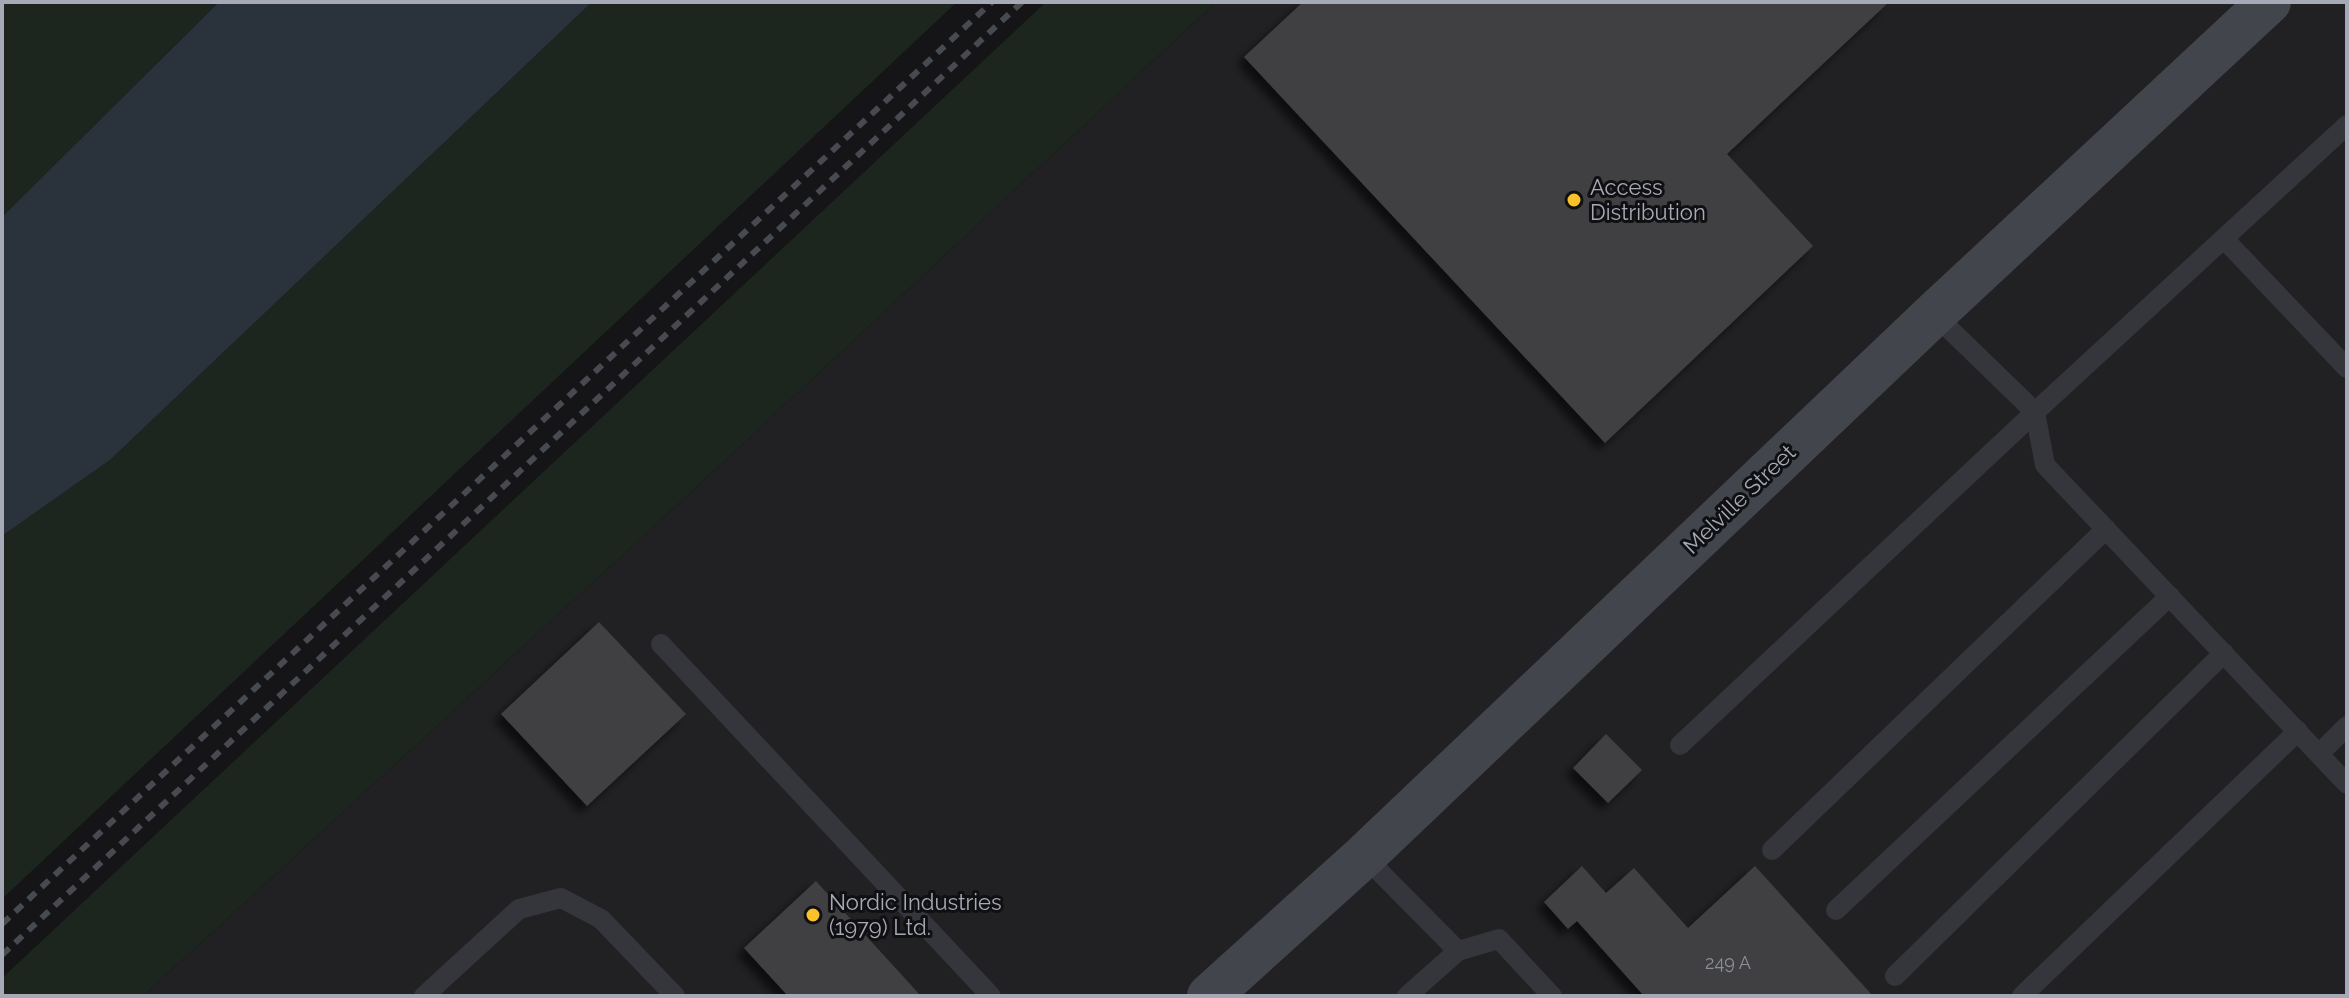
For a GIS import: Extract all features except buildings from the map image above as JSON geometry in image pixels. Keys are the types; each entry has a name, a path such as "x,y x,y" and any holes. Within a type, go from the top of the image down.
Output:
{"street":[{"name":"Melville Street","path":"1209,996 1364,856 1934,314 2269,2"}],"lane":[{"path":"1680,745 2347,125"},
{"path":"2225,240 2347,368"},
{"path":"1934,314 2035,412 2045,465 2347,784"},
{"path":"1772,850 2106,529"},
{"path":"1836,910 2170,596"},
{"path":"661,644 991,996"},
{"path":"1895,976 2224,653"},
{"path":"2319,754 2347,726"},
{"path":"2022,996 2298,731"},
{"path":"1364,856 1458,951"},
{"path":"424,996 519,909 561,898 601,919 675,996"},
{"path":"1407,996 1458,951 1499,939 1552,996"}],"shaded area":[{"path":"2,2 219,2 2,217"},
{"path":"219,2 592,2 110,460 2,536 2,217"},
{"path":"592,2 957,2 2,899 2,536 110,460"},
{"path":"1046,2 1216,2 700,484 143,996 2,996 2,978"},
{"path":"1216,2 2347,2 2347,996 143,996 700,484"}],"railway":[{"path":"2,924 992,2"},
{"path":"2,955 1022,2"}],"place":[{"name":"Access Distribution","path":"1574,200"},
{"name":"Nordic Industries (1979) Ltd.","path":"813,915"}]}
